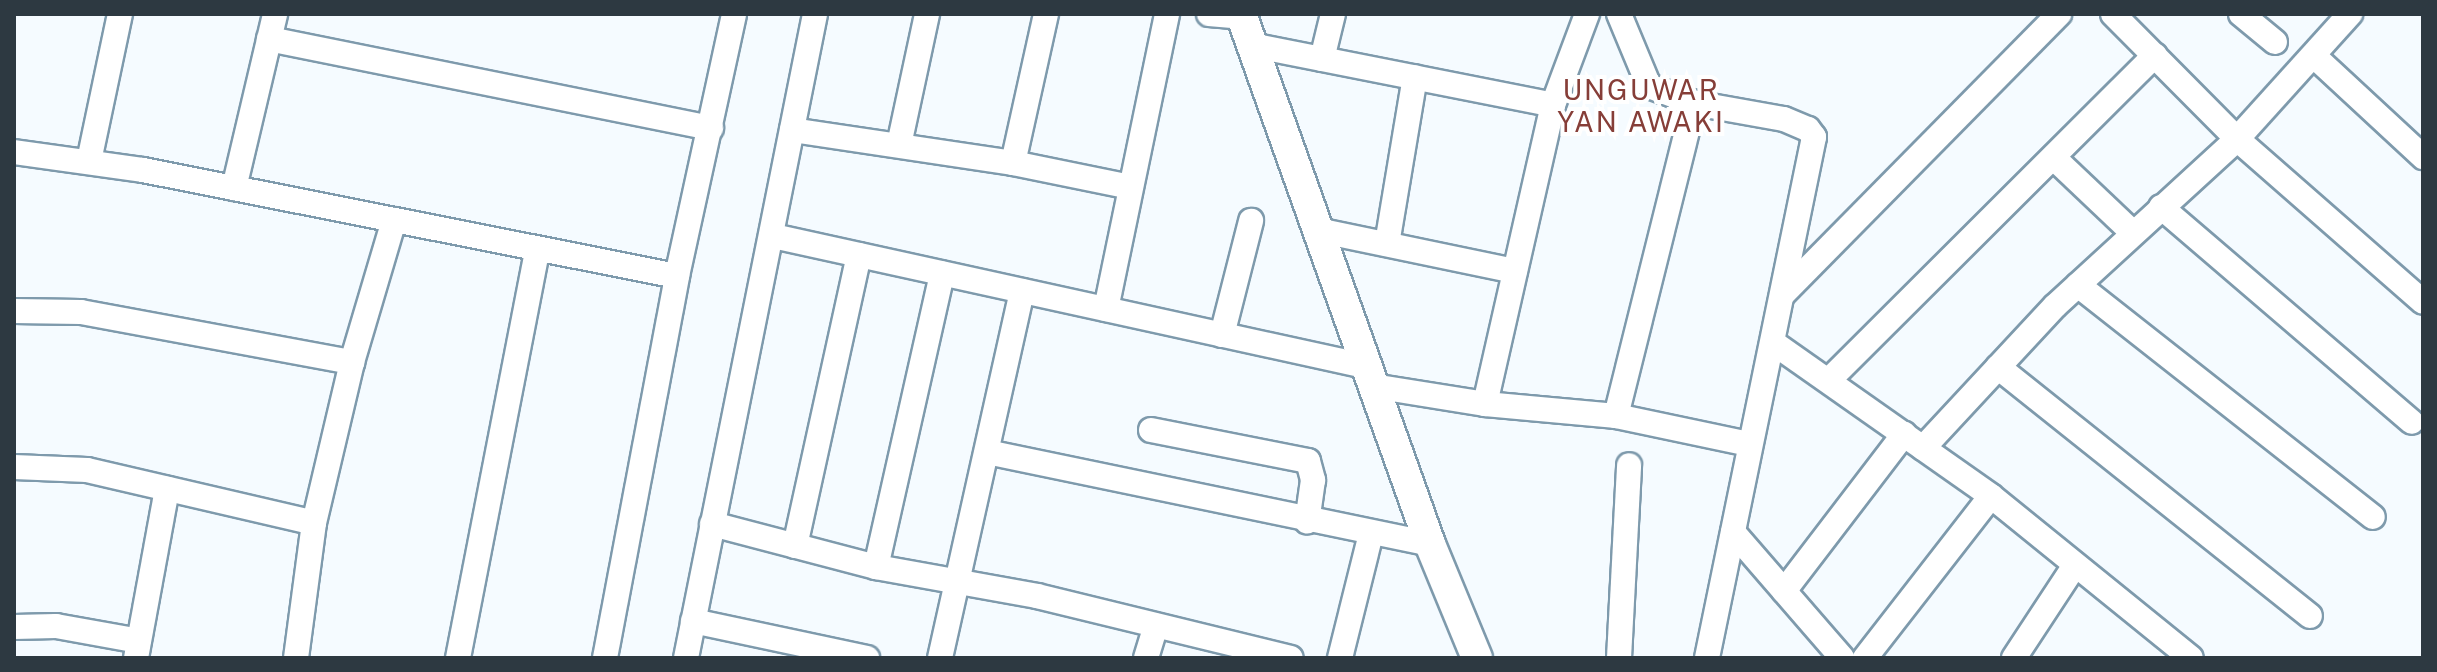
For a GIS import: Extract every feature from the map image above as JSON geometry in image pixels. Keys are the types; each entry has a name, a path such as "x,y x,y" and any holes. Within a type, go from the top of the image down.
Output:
{"street":[{"path":"89,161 120,14"},
{"path":"234,188 275,14"},
{"path":"605,658 677,276 734,14"},
{"path":"686,658 773,236 815,14"},
{"path":"899,145 927,14"},
{"path":"1013,163 1046,14"},
{"path":"1106,309 1167,14"},
{"path":"1209,14 1244,25 1322,59 1553,105"},
{"path":"1322,59 1333,14"},
{"path":"1485,404 1553,105 1587,14"},
{"path":"1619,14 1647,84 1694,103 1784,119 1808,129 1814,137 1775,344 1749,444 1707,658"},
{"path":"1784,293 2059,14"},
{"path":"2113,14 2237,139 2423,302"},
{"path":"2241,14 2275,42"},
{"path":"1784,591 1913,441 1998,367 2078,285 2237,139 2350,14"},
{"path":"1244,25 1430,544 1477,658"},
{"path":"269,39 711,128"},
{"path":"1829,380 2155,55"},
{"path":"2314,56 2423,157"},
{"path":"1387,244 1415,77"},
{"path":"1616,416 1694,103"},
{"path":"792,130 1013,163 1131,187"},
{"path":"14,152 89,161 234,188 677,276"},
{"path":"2054,158 2133,233"},
{"path":"2161,207 2412,422"},
{"path":"296,658 314,523 352,362 394,220"},
{"path":"1222,335 1251,221"},
{"path":"1317,230 1515,271"},
{"path":"773,236 1222,335 1485,404 1616,416 1749,444"},
{"path":"458,658 537,250"},
{"path":"795,546 859,255"},
{"path":"876,567 942,273"},
{"path":"2078,285 2373,517"},
{"path":"940,658 1022,291"},
{"path":"14,311 81,312 352,362"},
{"path":"1775,344 1991,496 2191,658"},
{"path":"1998,367 2310,616"},
{"path":"1151,430 1308,461 1313,480 1307,522"},
{"path":"987,452 1107,474 1307,522 1430,544"},
{"path":"1619,658 1629,465"},
{"path":"14,467 87,470 314,523"},
{"path":"14,627 56,626 138,649 167,489"},
{"path":"1865,658 1991,496"},
{"path":"712,524 876,567 958,581 1156,625 1240,652 1291,658"},
{"path":"1733,532 1842,658"},
{"path":"1340,658 1371,534"},
{"path":"2014,658 2075,565"},
{"path":"693,621 867,658"},
{"path":"1146,658 1156,625"}],"district":[{"name":"UNGUWAR YAN AWAKI","path":"1641,106"}]}
